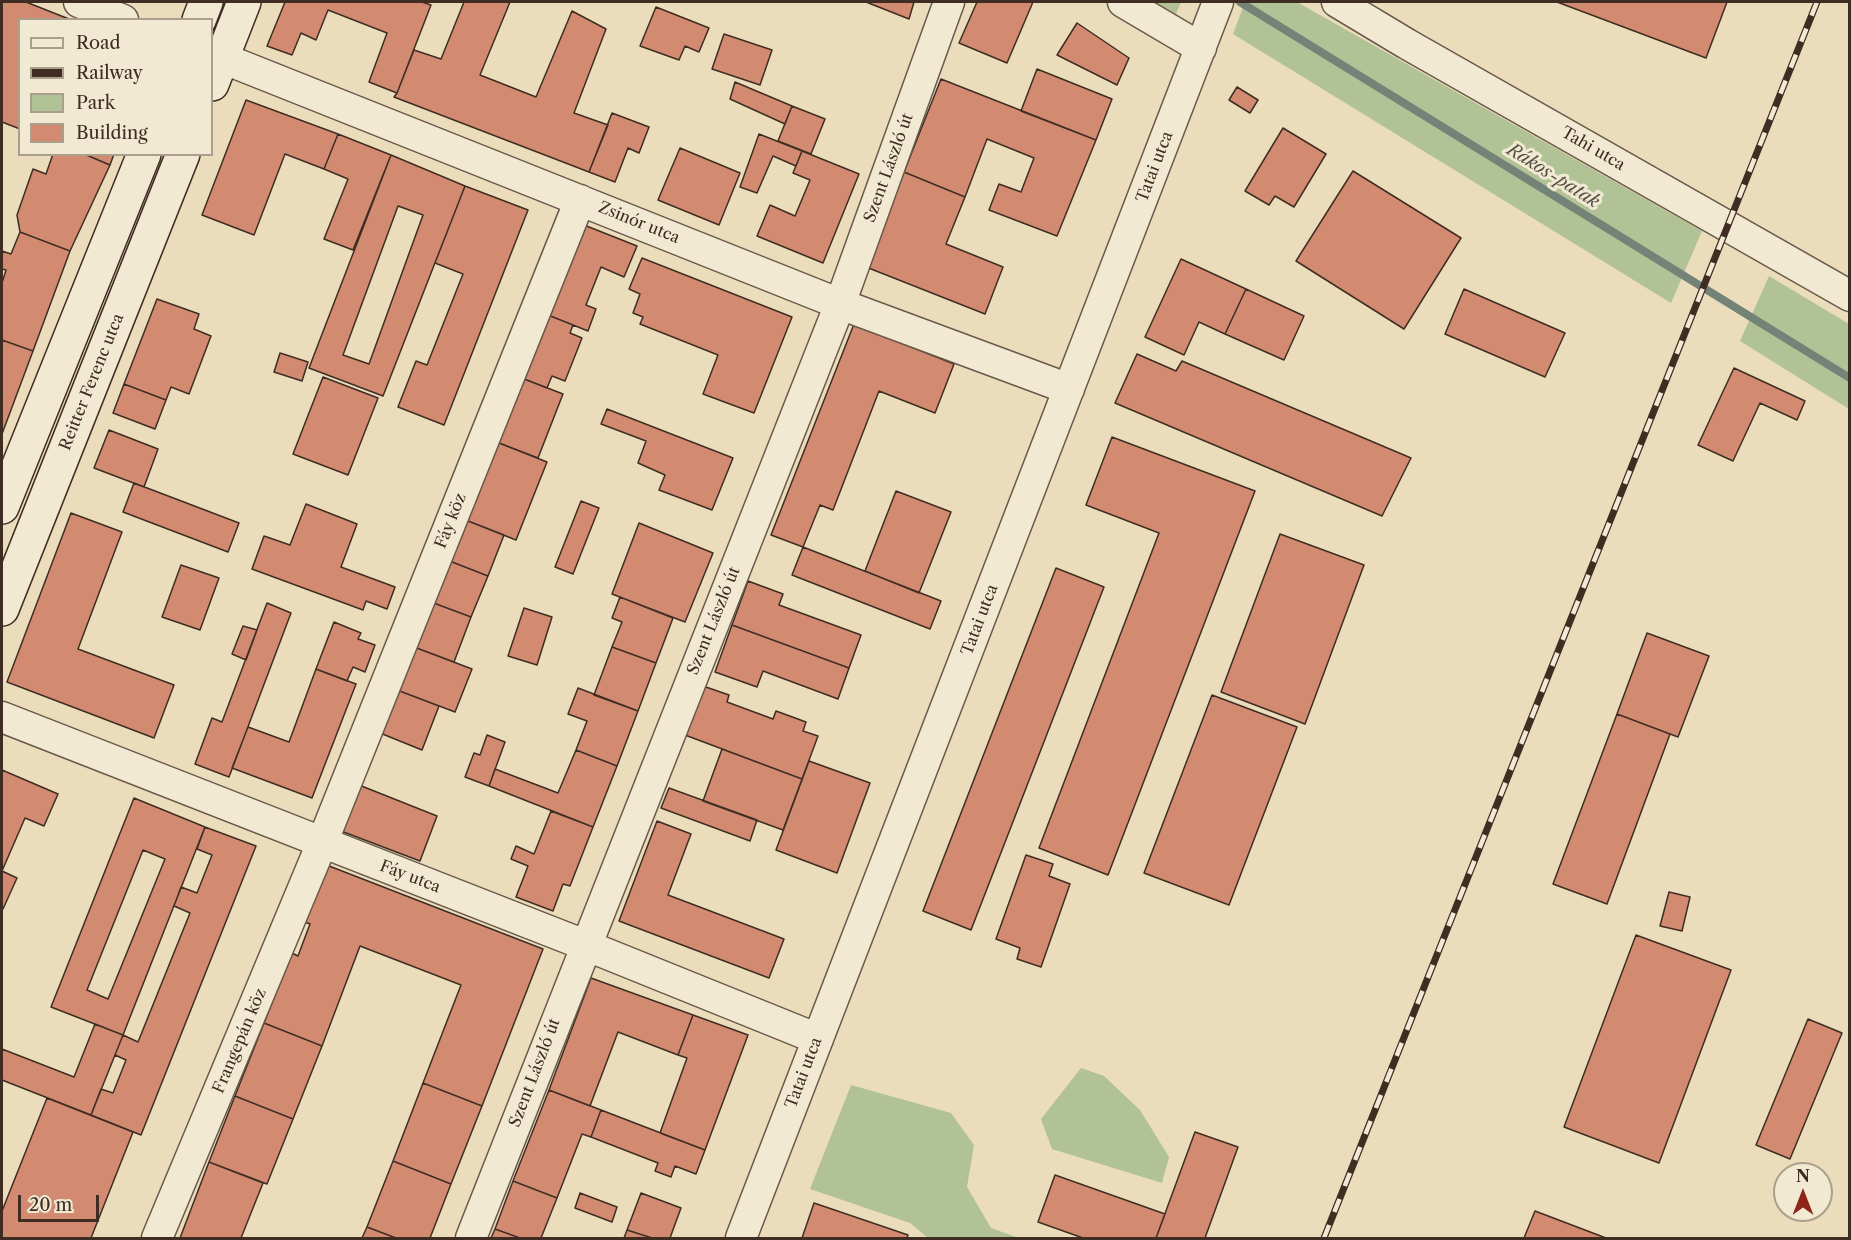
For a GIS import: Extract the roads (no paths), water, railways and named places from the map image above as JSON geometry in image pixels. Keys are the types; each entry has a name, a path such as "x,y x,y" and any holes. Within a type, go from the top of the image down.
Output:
{"street":[{"path":"79,2 118,18"},
{"path":"200,18 206,2"},
{"path":"215,65 244,2"},
{"name":"Szent László út","path":"471,1239 585,945 840,304 949,2"},
{"path":"1123,2 1210,25"},
{"name":"Tahi utca","path":"1337,2 1850,296"},
{"name":"Tatai utca","path":"741,1239 1210,25"},
{"name":"Zsinór utca","path":"215,65 580,200 840,304 1069,389"},
{"path":"2,507 143,156"},
{"name":"Reitter Ferenc utca","path":"2,609 182,156"},
{"name":"Fáy köz","path":"322,843 580,200"},
{"name":"Fáy utca","path":"2,717 585,945 818,1039"},
{"name":"Frangepán köz","path":"157,1239 322,843"}],"waterway":[{"name":"Rákos-patak","path":"1240,2 1850,378"}],"railway":[{"path":"1324,1238 1817,2"}]}
